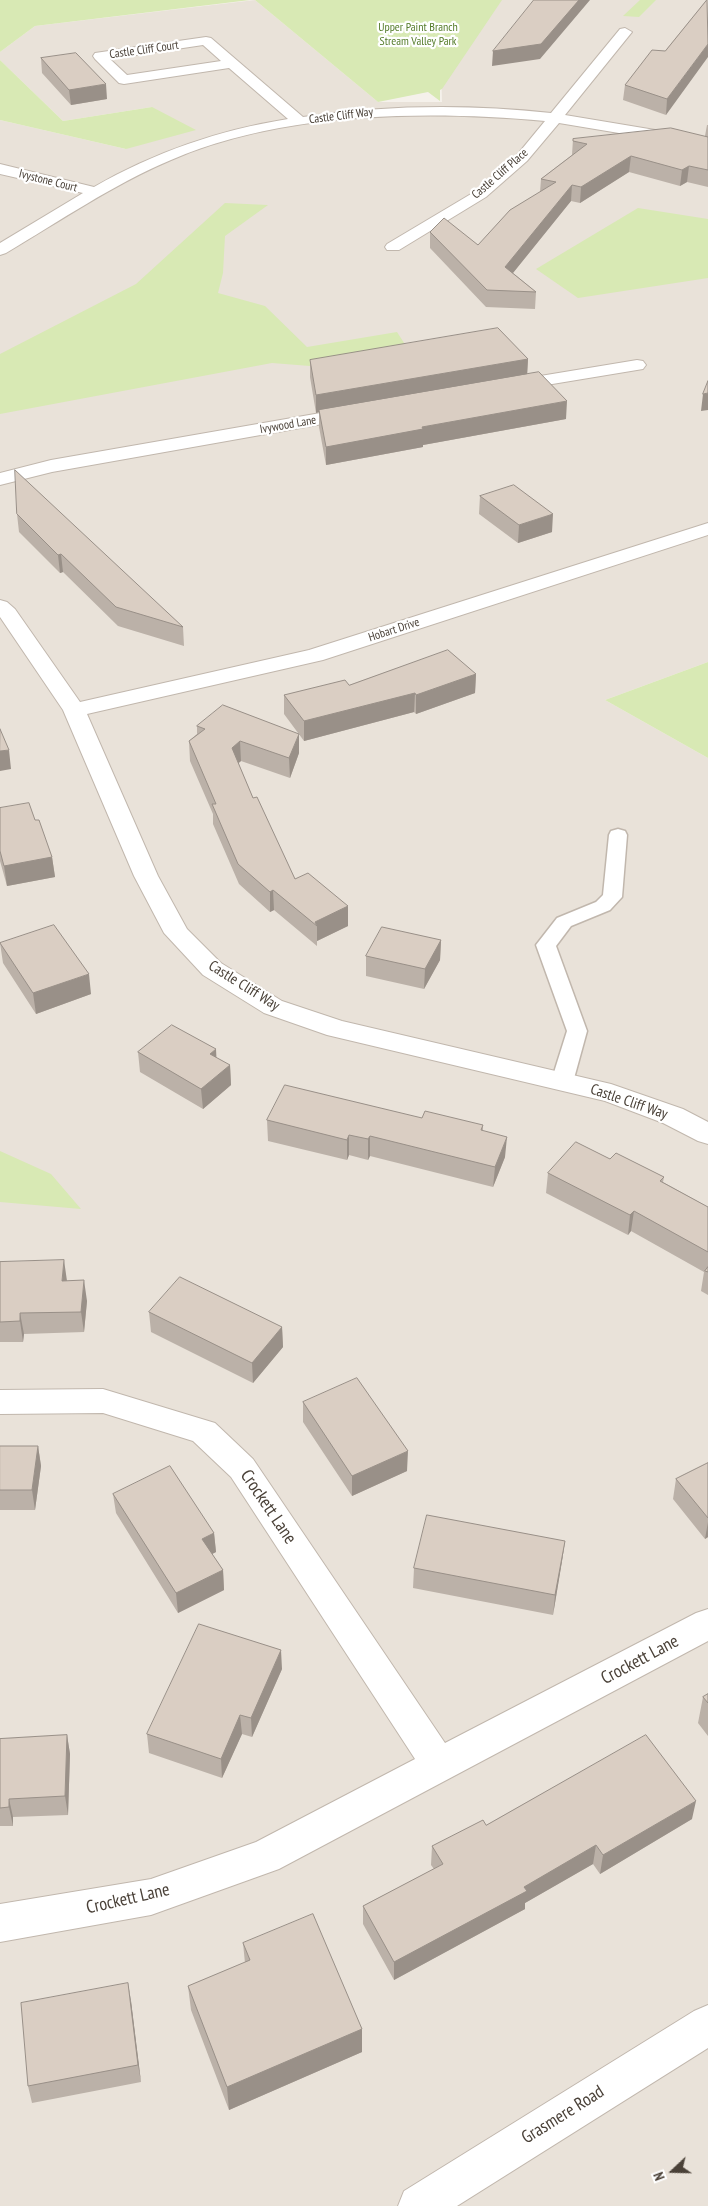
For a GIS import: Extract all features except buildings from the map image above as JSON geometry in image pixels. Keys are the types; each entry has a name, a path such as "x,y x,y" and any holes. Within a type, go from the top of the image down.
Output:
{"street":[{"name":"Castle Cliff Place","path":"393,247 481,194 522,158 624,32"},
{"name":"Castle Cliff Court","path":"233,64 124,80 100,56 206,41 233,64 299,121"},
{"name":"Castle Cliff Way","path":"0,250 96,192 165,157 245,131 299,121 354,114 425,110 516,112 647,131 708,147"},
{"name":"Ivystone Court","path":"0,169 96,192"},
{"path":"490,390 637,365"},
{"name":"Ivywood Lane","path":"0,479 51,466 373,410"},
{"name":"Hobart Drive","path":"74,710 315,655 708,529"},
{"name":"Castle Cliff Way","path":"0,606 8,613 74,710 146,876 177,933 212,969 273,1007 336,1028 611,1093 673,1116 708,1134"},
{"name":"Crockett Lane","path":"0,1402 103,1401 204,1432 242,1468 439,1765"},
{"name":"Crockett Lane","path":"0,1922 10,1922 151,1898 266,1856 708,1624"},
{"name":"Grasmere Road","path":"419,2206 708,2025"}],"lane":[{"path":"562,1082 578,1031 546,945 564,922 603,906 612,898 618,835"}],"shaded area":[{"path":"255,0 378,102 442,102 441,64 501,0 708,0 708,662 605,700 708,758 708,2206 0,2206 0,120 126,149 152,107 63,121 0,60 0,52 35,26"}],"green space":[{"path":"0,0 250,0 35,26 0,52"},
{"name":"Upper Paint Branch Stream Valley Park","path":"255,0 502,0 440,90 440,101 428,92 378,102"},
{"path":"640,0 656,0 639,17 623,16"},
{"path":"0,60 63,121 152,107 196,130 126,149 0,120"},
{"path":"225,203 268,205 225,236 223,273 218,293 265,306 307,347 397,332 408,349 310,366 272,363 0,414 0,354 136,284"},
{"path":"638,208 708,219 708,278 578,298 536,269"},
{"path":"708,662 708,758 605,700"},
{"path":"0,1151 51,1174 81,1209 0,1202"}]}
